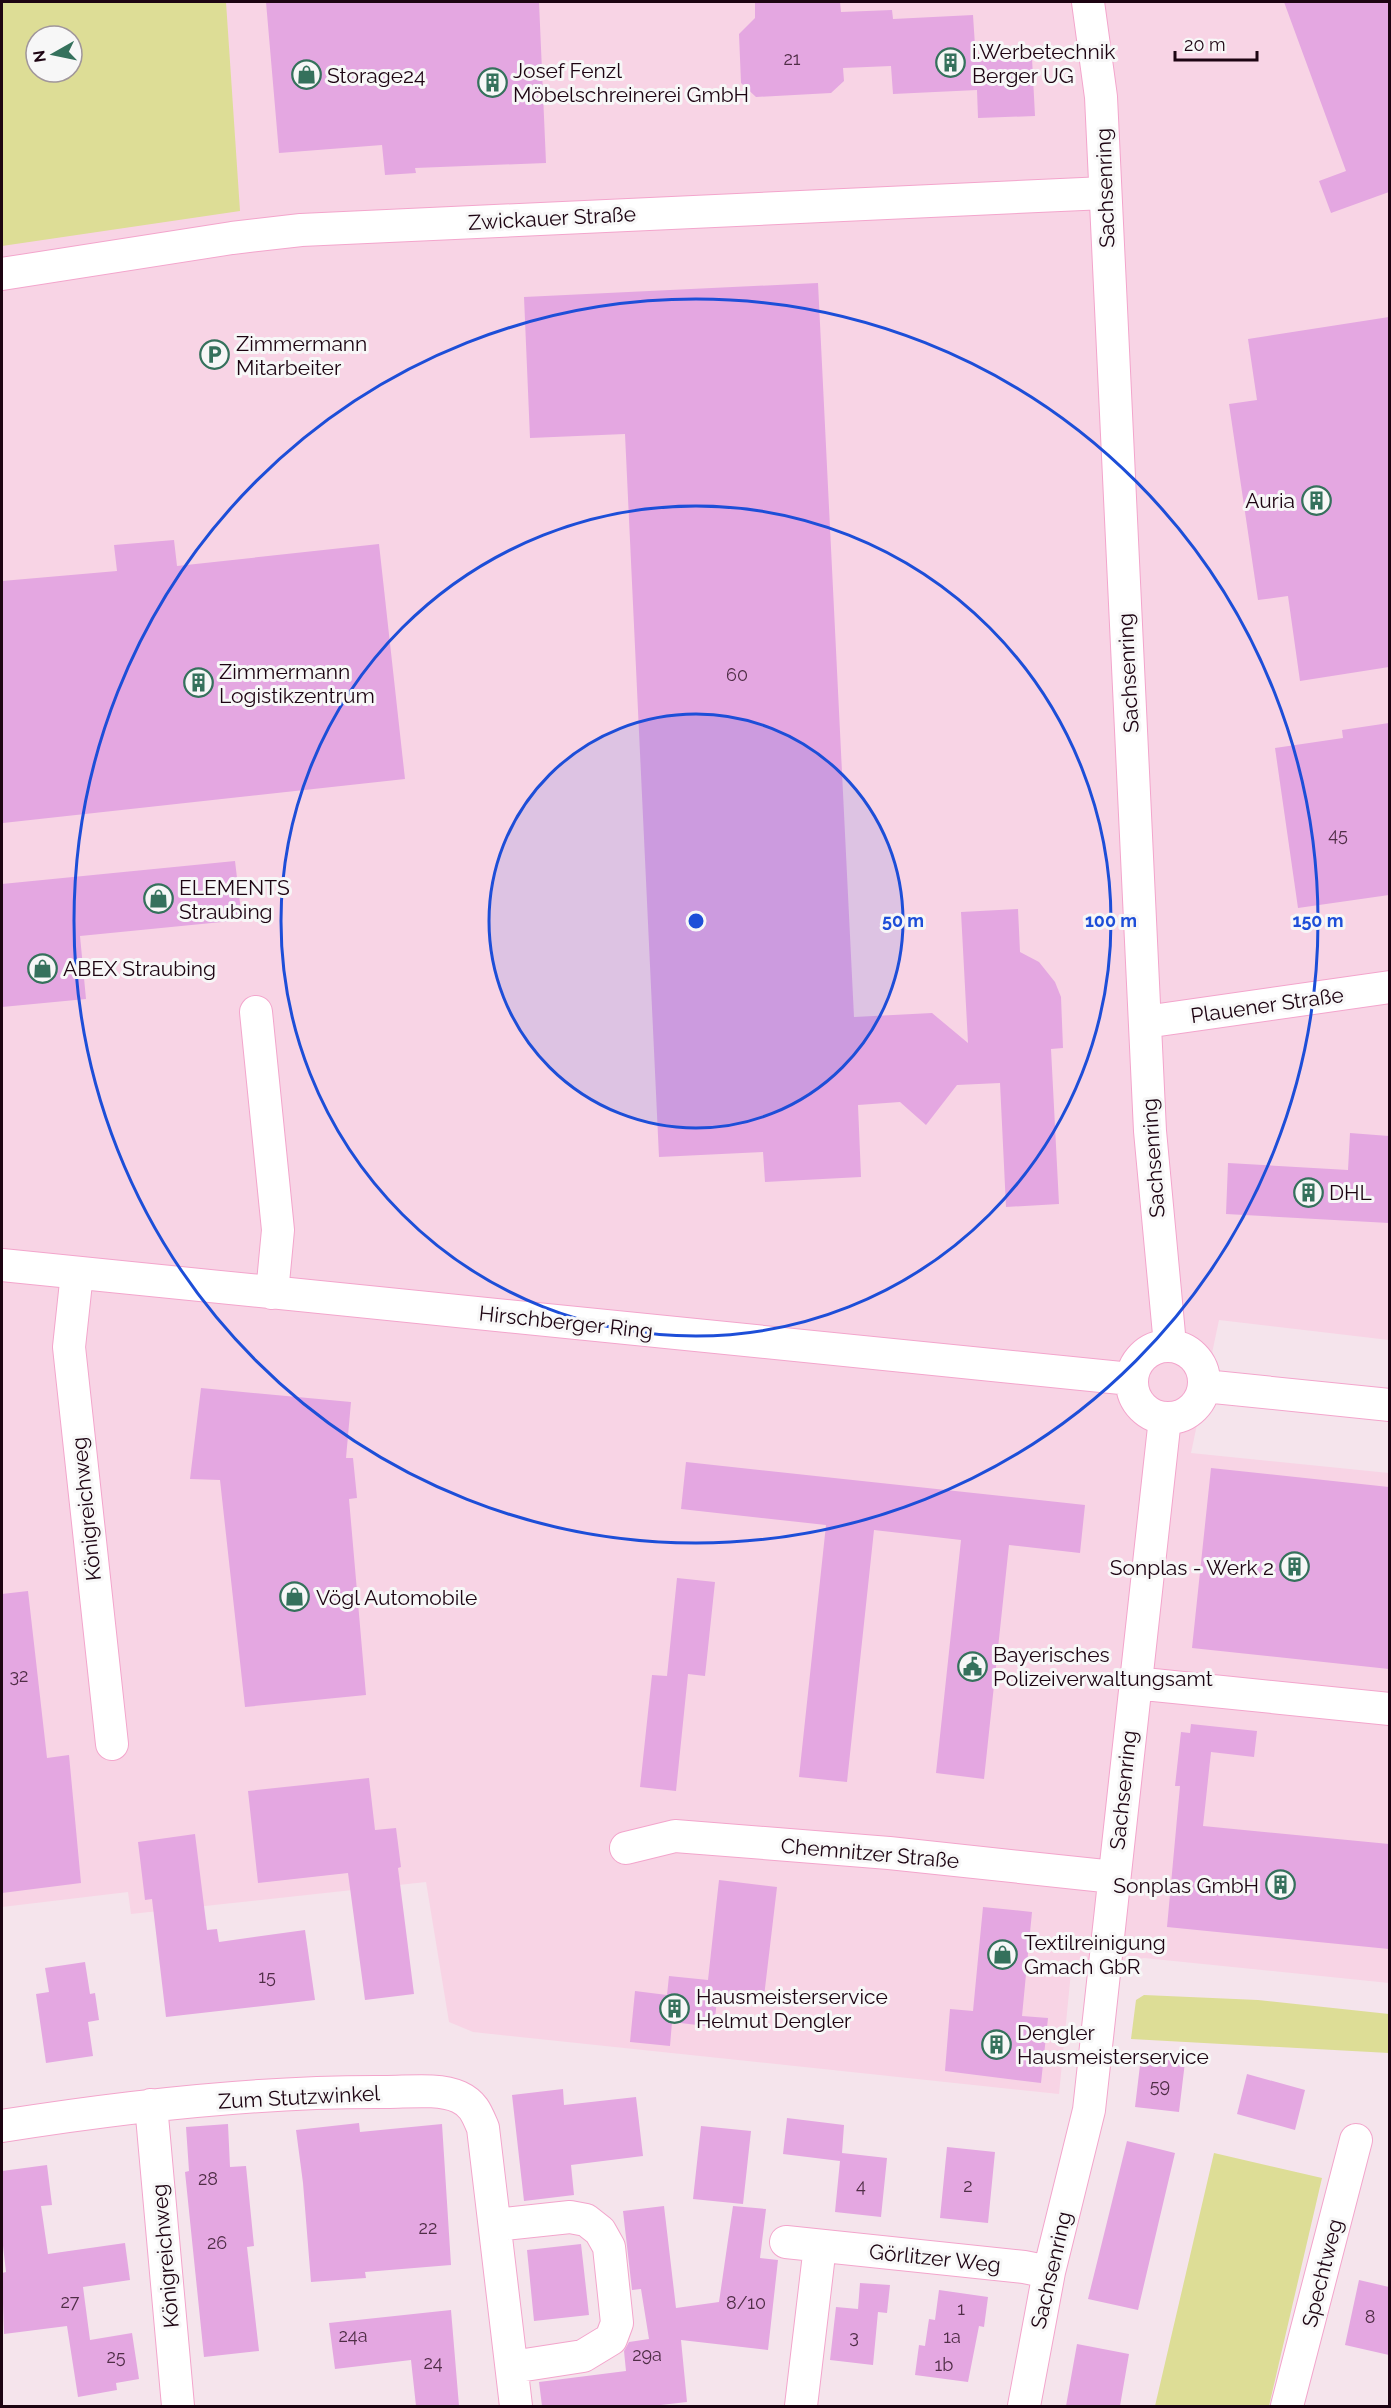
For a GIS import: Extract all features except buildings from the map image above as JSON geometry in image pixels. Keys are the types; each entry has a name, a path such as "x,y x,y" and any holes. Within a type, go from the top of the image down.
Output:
{"street":[{"name":"Sachsenring","path":"1088,2 1101,97 1150,1131 1170,1345"},
{"name":"Zwickauer Straße","path":"2,274 232,238 301,230 1105,193"},
{"name":"Plauener Straße","path":"1145,1022 1389,987"},
{"path":"256,1012 278,1230 272,1293"},
{"name":"Hirschberger Ring","path":"2,1265 1131,1379"},
{"name":"Königreichweg","path":"77,1273 69,1347 112,1744"},
{"path":"1170,1345 1189,1352 1201,1366 1204,1386 1198,1402 1192,1409 1181,1416 1165,1418 1152,1415 1141,1407 1134,1396 1131,1379 1142,1355 1157,1346 1170,1345"},
{"path":"1204,1386 1389,1405"},
{"name":"Sachsenring","path":"1024,2406 1049,2272 1089,2110 1134,1683 1165,1418"},
{"path":"1134,1683 1389,1709"},
{"name":"Chemnitzer Straße","path":"626,1848 675,1836 889,1853 1114,1877"},
{"name":"Zum Stutzwinkel","path":"2,2127 151,2105 350,2092 439,2094 458,2097 474,2107 483,2128 516,2406"},
{"name":"Königreichweg","path":"151,2105 178,2406"},
{"name":"Spechtweg","path":"1287,2406 1356,2140"},
{"path":"495,2225 570,2217 586,2220 600,2231 609,2247 617,2323 611,2339 583,2356 512,2367"},
{"name":"Görlitzer Weg","path":"786,2242 1024,2267 1049,2272"},
{"path":"801,2406 820,2246"}],"shaded area":[{"path":"2,2 1389,2 1389,1340 1219,1320 1191,1453 1389,1473 1389,1983 1144,1958 1071,1972 1059,2094 473,2032 449,2022 426,1882 131,1914 128,1892 2,1907"}],"green space":[{"path":"2,2 226,2 240,211 2,246"},
{"path":"1144,1995 1258,2000 1389,2014 1389,2053 1131,2039 1136,2000"},
{"path":"1214,2153 1322,2178 1269,2406 1155,2406"}],"place":[{"name":"i.Werbetechnik Berger UG","path":"951,63"},
{"name":"Storage24","path":"306,75"},
{"name":"Josef Fenzl Möbelschreinerei GmbH","path":"492,82"},
{"name":"Zimmermann Mitarbeiter","path":"215,355"},
{"name":"Auria","path":"1316,500"},
{"name":"Zimmermann Logistikzentrum","path":"198,683"},
{"name":"ELEMENTS Straubing","path":"158,899"},
{"name":"ABEX Straubing","path":"42,968"},
{"name":"DHL","path":"1308,1192"},
{"name":"Sonplas - Werk 2","path":"1295,1567"},
{"name":"Vögl Automobile","path":"295,1597"},
{"name":"Bayerisches Polizeiverwaltungsamt","path":"972,1666"},
{"name":"Sonplas GmbH","path":"1280,1885"},
{"name":"Textilreinigung Gmach GbR","path":"1003,1954"},
{"name":"Hausmeisterservice Helmut Dengler","path":"675,2008"},
{"name":"Dengler Hausmeisterservice","path":"996,2044"}]}
